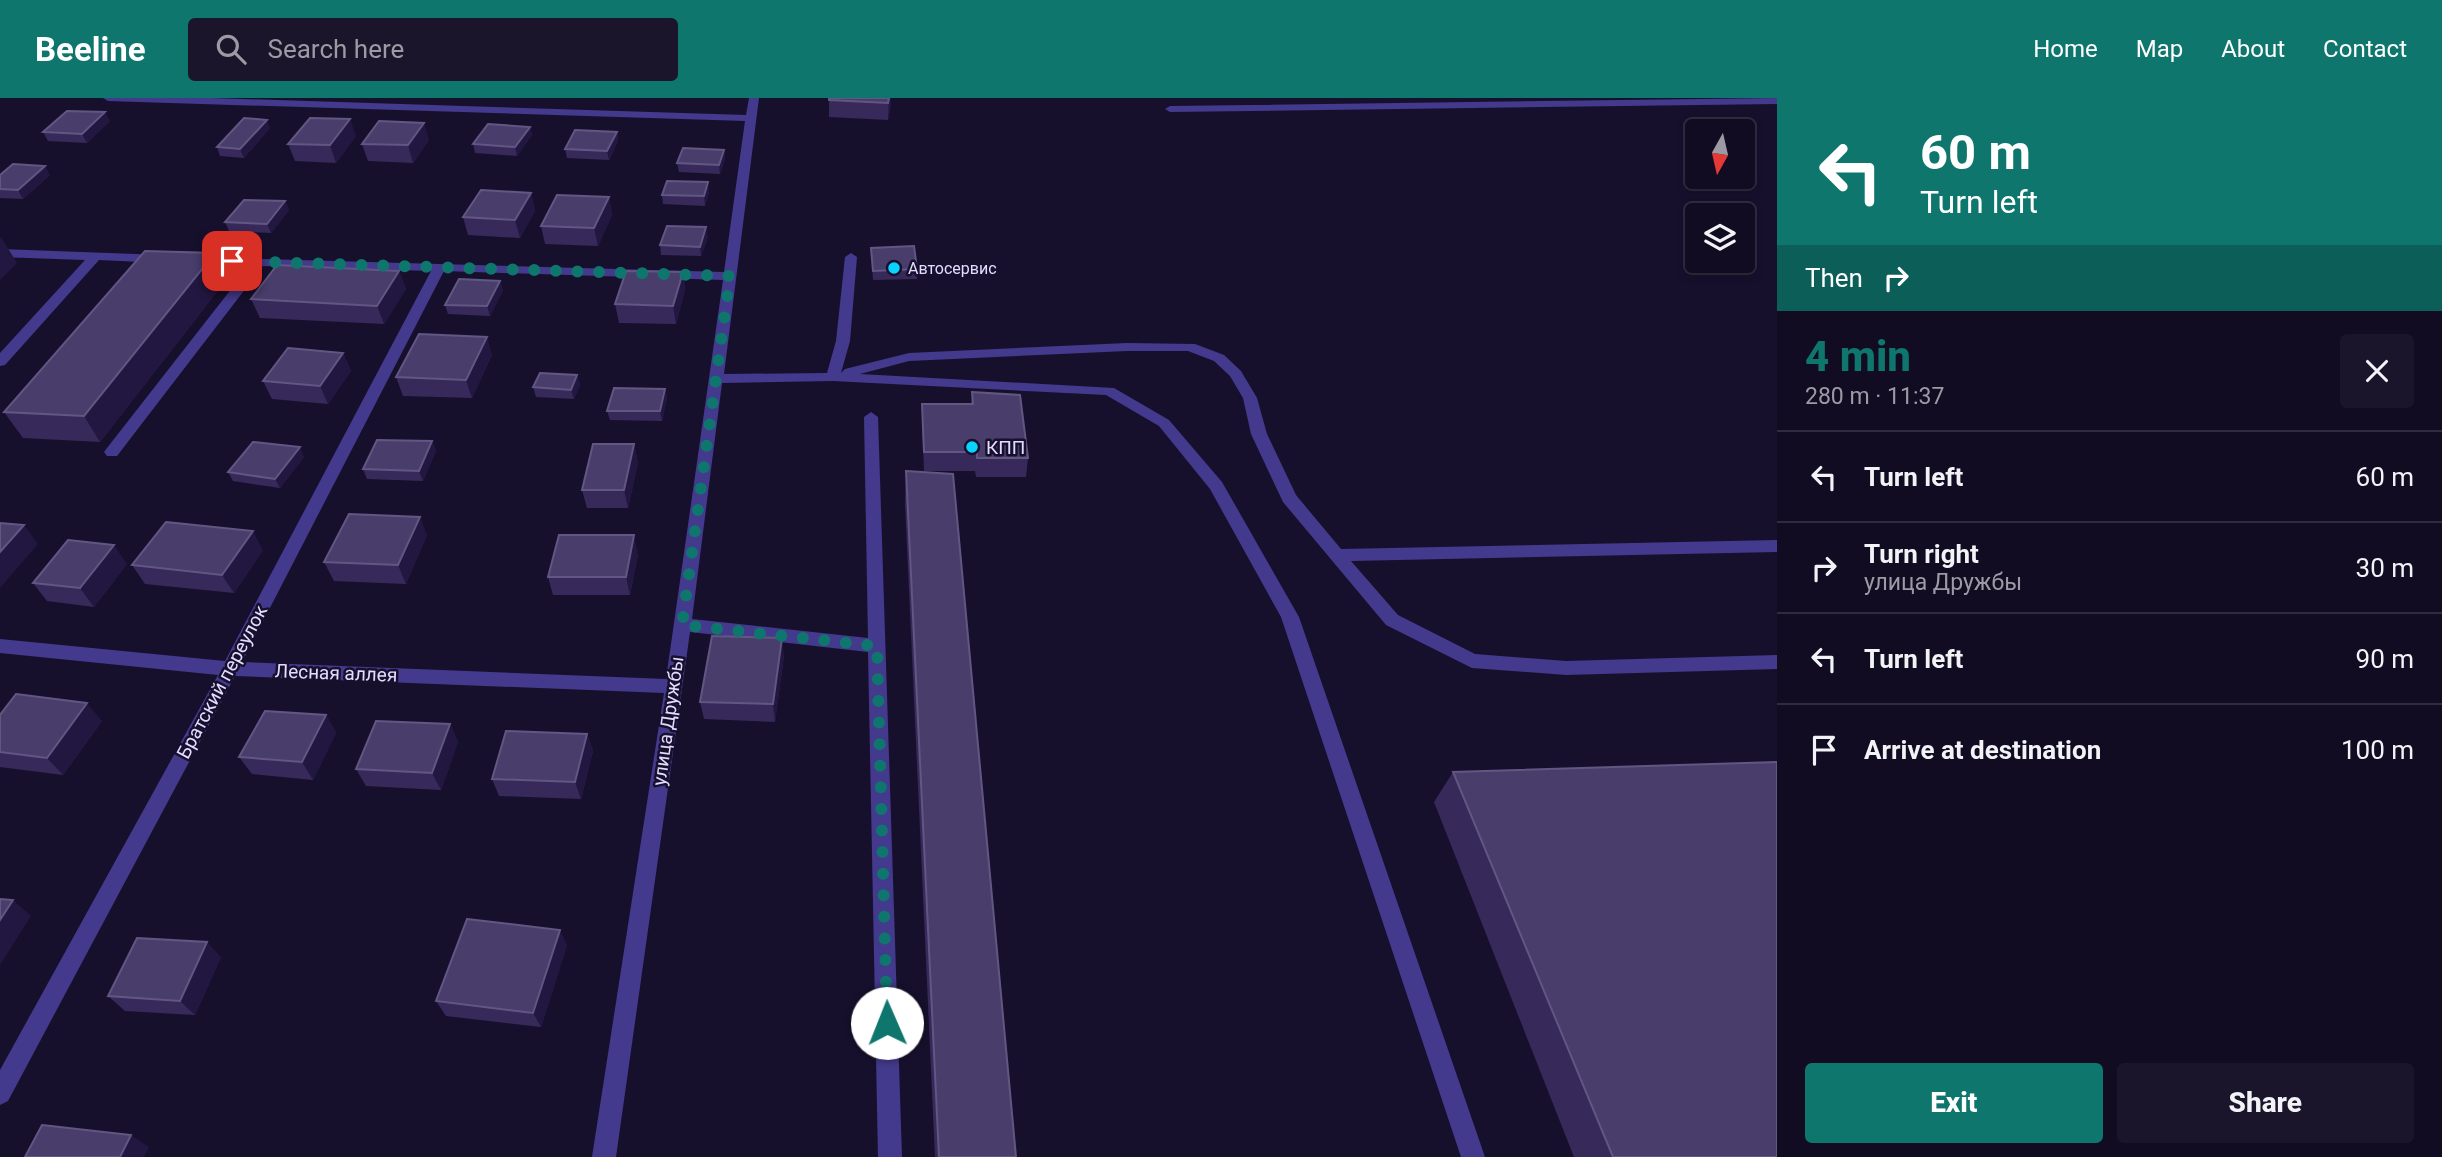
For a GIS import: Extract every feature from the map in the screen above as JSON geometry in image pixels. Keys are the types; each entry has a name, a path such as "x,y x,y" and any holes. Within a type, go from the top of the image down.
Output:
{"street":[{"path":"108,98 364,102 750,118"},
{"path":"579,113 585,98"},
{"name":"улица Дружбы","path":"604,1157 674,686 754,98"},
{"path":"1170,109 1777,101"},
{"path":"0,253 730,276"},
{"path":"0,362 96,256"},
{"path":"833,377 843,341 851,257"},
{"path":"112,452 259,262"},
{"name":"Братский переулок","path":"0,1093 230,669 439,268"},
{"path":"833,377 909,357 1127,347 1190,347 1219,358 1236,374 1250,398 1259,434 1289,498 1392,621 1472,661 1566,668 1777,662"},
{"path":"716,379 833,377 1109,391 1164,423 1208,475 1290,617 1473,1157"},
{"path":"871,417 890,1157"},
{"path":"1337,555 1777,547"},
{"path":"682,625 877,646"},
{"name":"Лесная аллея","path":"0,646 230,669 674,686"}],"building":[{"path":"829,98 889,98 888,103"},
{"path":"67,111 105,112 82,134 43,132"},
{"path":"244,118 267,120 240,149 217,147"},
{"path":"310,118 350,119 330,145 288,144"},
{"path":"379,121 424,123 408,145 362,144"},
{"path":"488,124 530,127 515,147 473,144"},
{"path":"575,130 617,132 607,151 565,149"},
{"path":"683,148 724,150 719,165 677,163"},
{"path":"13,164 45,166 18,190 0,189 0,175"},
{"path":"667,181 708,182 704,196 662,195"},
{"path":"481,190 531,193 515,220 463,217"},
{"path":"557,195 609,197 594,228 541,226"},
{"path":"244,200 285,201 267,224 225,222"},
{"path":"667,226 706,227 700,247 660,245"},
{"path":"914,246 917,269 873,271 871,248"},
{"path":"145,251 215,253 84,416 4,412"},
{"path":"277,265 399,271 377,306 251,299"},
{"path":"626,271 683,272 673,306 615,304"},
{"path":"459,279 500,281 487,306 445,305"},
{"path":"419,334 487,337 466,380 396,377"},
{"path":"288,348 343,353 320,386 263,381"},
{"path":"540,373 577,375 571,390 533,387"},
{"path":"614,388 665,389 660,411 607,411"},
{"name":"КПП","path":"972,392 1020,395 1028,458 977,458 977,452 924,452 922,404 973,404"},
{"path":"377,440 432,441 419,471 363,469"},
{"path":"253,442 300,447 275,479 228,472"},
{"path":"593,444 634,444 624,490 582,490"},
{"path":"906,471 953,474 1016,1157 939,1157"},
{"path":"349,514 420,517 398,565 324,562"},
{"path":"166,522 253,531 222,575 132,565"},
{"path":"0,523 24,525 0,552"},
{"path":"559,535 634,535 626,577 548,577"},
{"path":"68,540 114,545 80,588 33,583"},
{"path":"712,636 782,638 773,704 700,702"},
{"path":"16,694 87,703 47,758 0,752 0,715"},
{"path":"265,711 326,715 302,762 239,757"},
{"path":"376,721 450,724 432,773 356,769"},
{"path":"506,731 587,734 575,782 492,779"},
{"path":"1777,762 1777,1157 1613,1157 1453,772"},
{"path":"0,899 13,900 0,920"},
{"path":"467,919 560,930 533,1013 436,1001"},
{"path":"137,938 207,942 180,1001 108,996"},
{"path":"42,1125 131,1135 120,1157 25,1157"}],"place":[{"name":"Автосервис","path":"894,268"},
{"name":"КПП","path":"972,447"}],"route":[{"path":"232,261 730,276 682,625 877,646 887,1023"}]}
